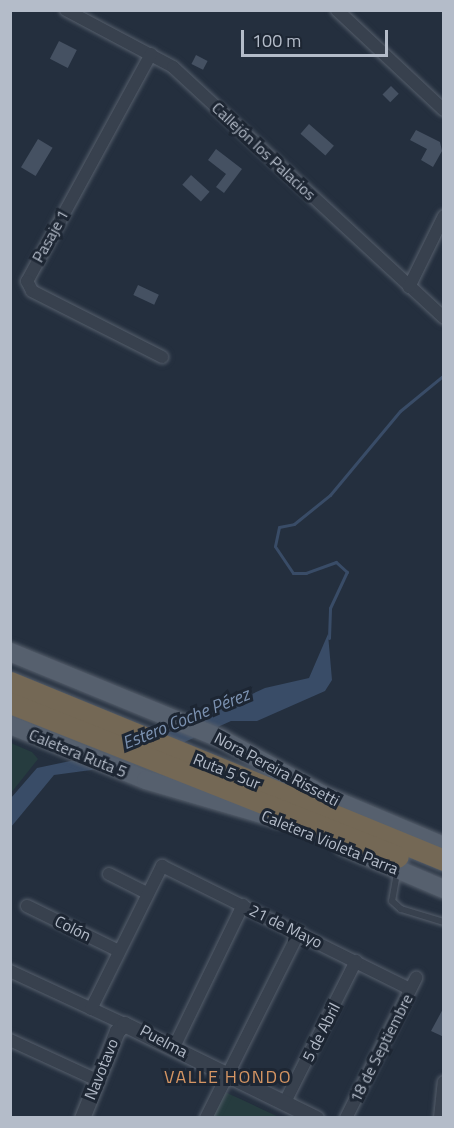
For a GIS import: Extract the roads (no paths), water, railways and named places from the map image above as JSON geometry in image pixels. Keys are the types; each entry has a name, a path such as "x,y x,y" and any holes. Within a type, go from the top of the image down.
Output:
{"highway":[{"name":"Ruta 5 Sur","path":"10,682 444,860"},
{"name":"Ruta 5 Sur","path":"10,703 104,743 444,874"}],"main road":[{"name":"Nora Pereira Rissetti","path":"10,652 220,738 340,803 444,846"},
{"name":"Caletera Ruta 5","path":"10,725 146,780"},
{"name":"Caletera Violeta Parra","path":"146,780 277,818 444,889"}],"street":[{"path":"338,10 444,110"},
{"name":"Callejón los Palacios","path":"71,12 151,54 198,89 444,318"},
{"name":"Pasaje 1","path":"151,54 27,282 32,291 162,357"},
{"path":"409,287 444,216"},
{"name":"21 de Mayo","path":"147,893 162,866 356,961 413,983"},
{"path":"91,1009 147,893 109,874"},
{"path":"174,1047 243,905"},
{"name":"Colón","path":"27,906 119,951"},
{"path":"207,1118 299,932"},
{"name":"5 de Abril","path":"285,1102 356,961"},
{"name":"Puelma","path":"10,971 174,1047 316,1118"},
{"name":"18 de Septiembre","path":"346,1118 413,983"},
{"name":"Navotavo","path":"81,1118 117,1031 124,1024"},
{"path":"10,1040 97,1080"},
{"path":"440,1118 444,1082"}],"lane":[{"path":"398,869 392,901 401,909 444,922"}],"water":[{"path":"328,634 332,680 325,691 257,721 231,721 136,764 54,775 11,827 11,798 37,768 137,747 265,688 309,678"}],"waterway":[{"name":"Estero Coche Pérez","path":"329,638 330,608 347,572 336,562 306,573 293,573 275,546 279,527 294,524 330,495 400,411 444,375"}],"district":[{"name":"VALLE HONDO","path":"228,1077"}]}
